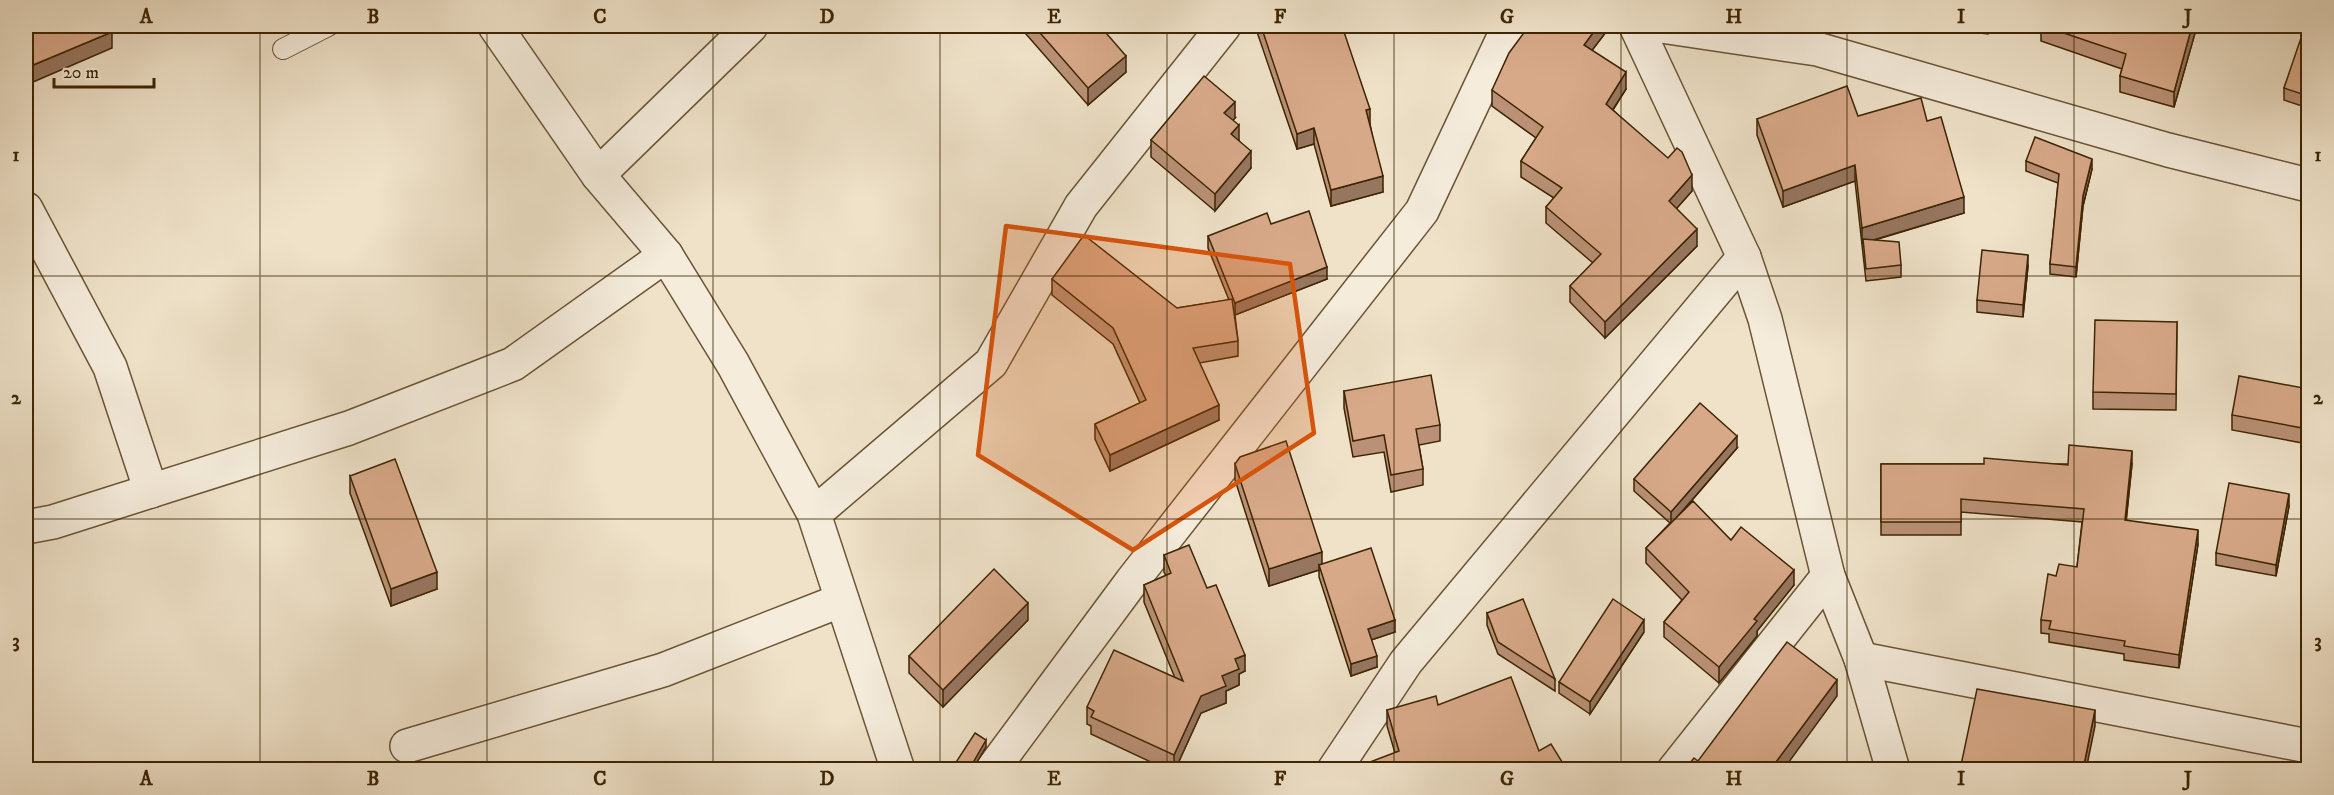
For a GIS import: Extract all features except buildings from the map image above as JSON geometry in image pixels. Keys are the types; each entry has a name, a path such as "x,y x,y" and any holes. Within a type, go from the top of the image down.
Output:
{"street":[{"path":"495,26 598,175 666,255 733,364 814,514 898,770"},
{"path":"598,175 751,26"},
{"path":"814,514 991,363 1081,206 1224,26"},
{"path":"992,770 1132,581 1422,211 1509,26"},
{"path":"1636,26 1744,257 1765,319 1828,576 1861,659 1893,770"},
{"path":"1661,26 1817,49 2168,150 2308,185"},
{"path":"26,209 110,367 151,491"},
{"path":"26,527 53,522 349,428 513,364 666,255"},
{"path":"1334,770 1406,662 1744,257"},
{"path":"1674,770 1828,576"},
{"path":"407,746 663,670 842,600"},
{"path":"1861,659 2308,746"}],"lane":[{"path":"283,49 328,26"}],"highlighted area":[{"path":"1006,226 1290,264 1314,433 1133,550 978,455"}]}
